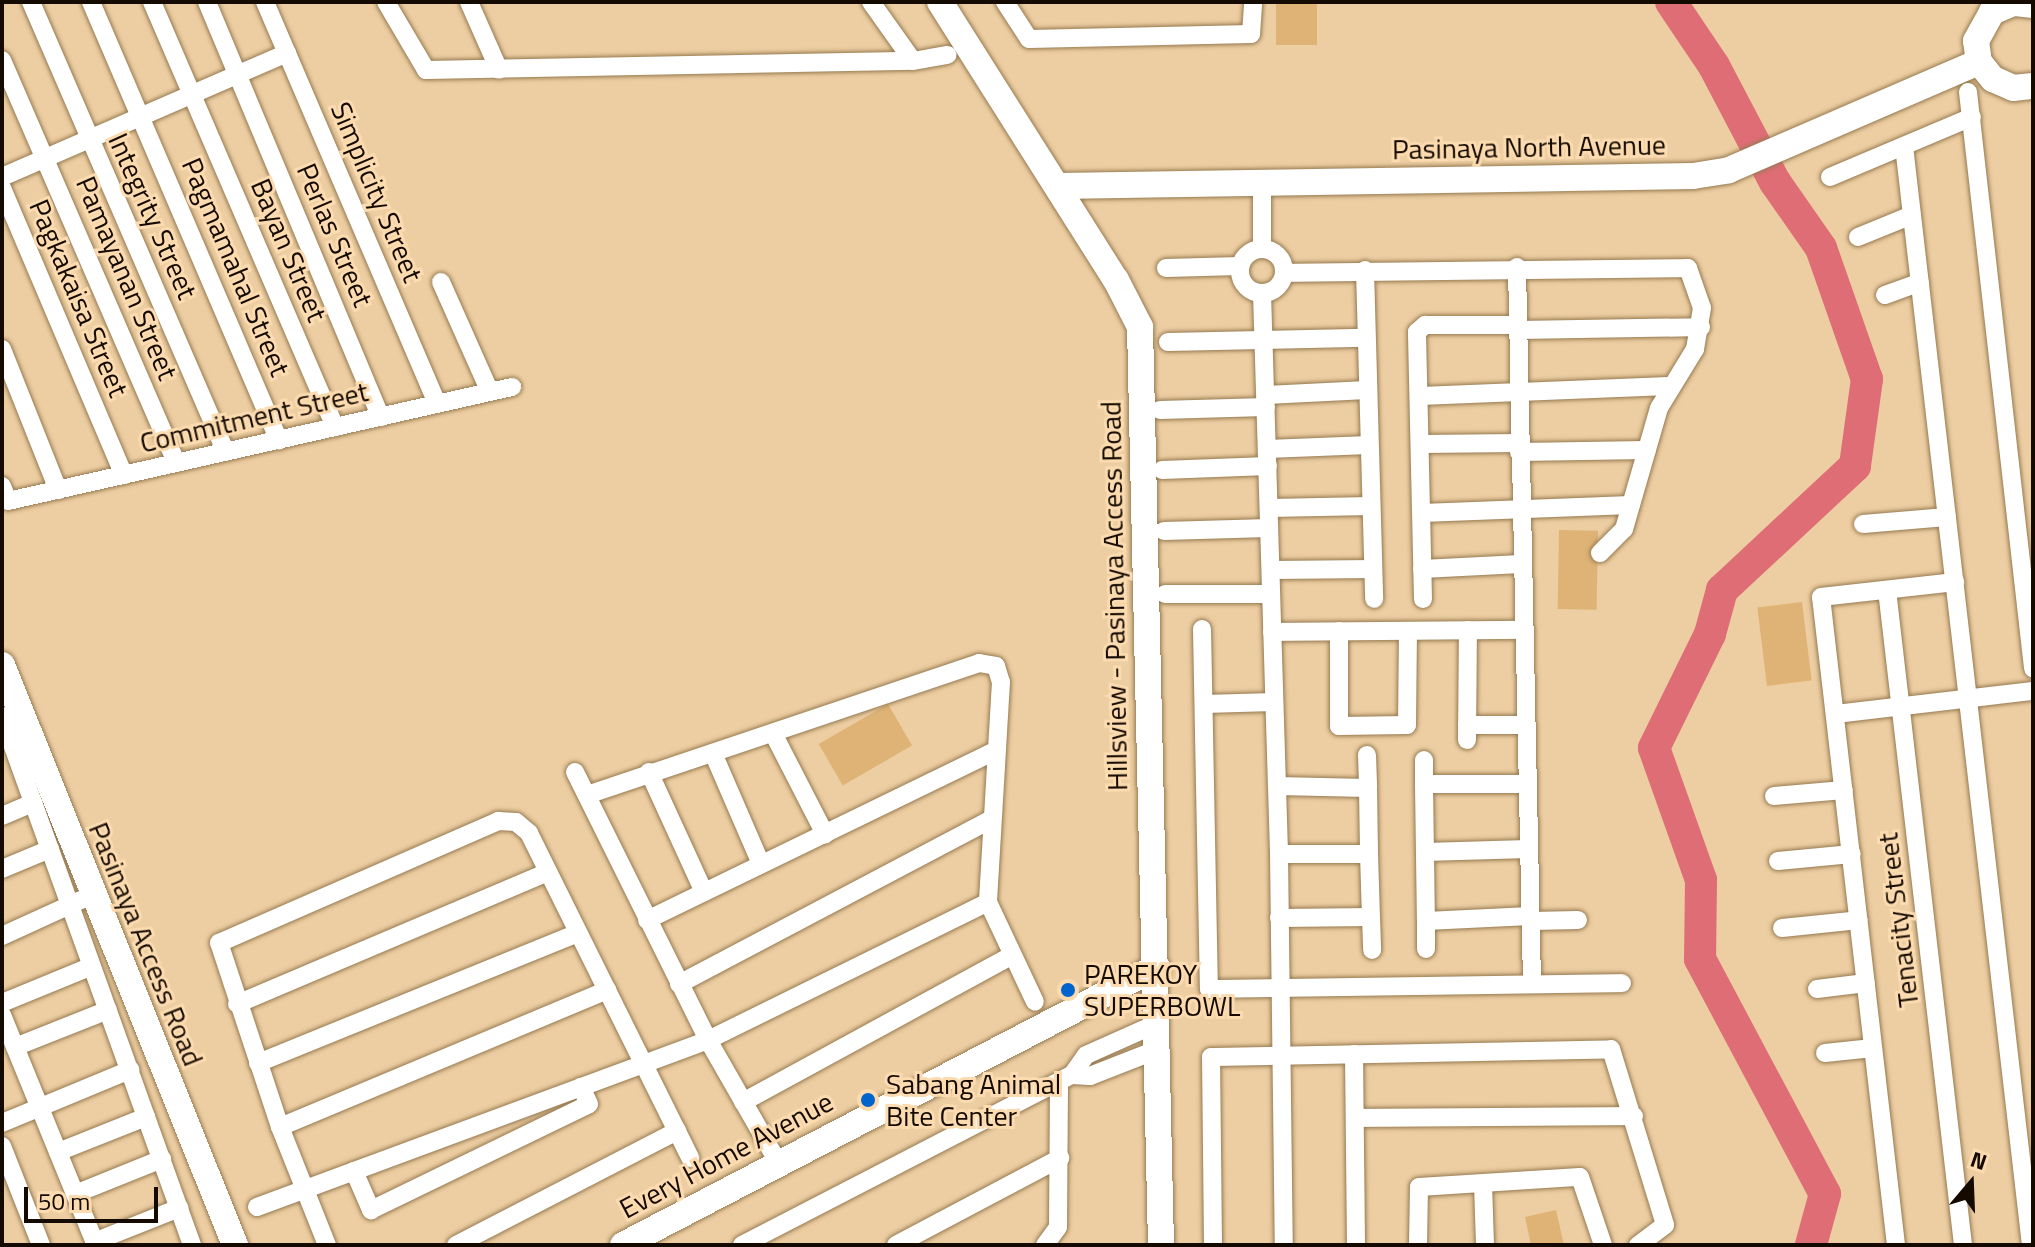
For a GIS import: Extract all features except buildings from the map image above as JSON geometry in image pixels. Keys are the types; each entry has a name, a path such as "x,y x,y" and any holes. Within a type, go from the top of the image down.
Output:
{"street":[{"name":"Integrity Street","path":"31,2 226,452"},
{"name":"Pagmamahal Street","path":"91,2 279,440"},
{"name":"Bayan Street","path":"152,2 335,427"},
{"name":"Perlas Street","path":"207,2 381,417"},
{"name":"Simplicity Street","path":"265,2 437,404"},
{"path":"386,2 426,70 913,61 947,55"},
{"path":"469,2 499,70"},
{"path":"871,2 913,61"},
{"name":"Hillsview - Pasinaya Access Road","path":"940,2 1116,280 1141,336 1146,749 1157,967 1161,1245"},
{"path":"1005,2 1029,39 1251,34 1253,2"},
{"path":"2033,5 2001,4 1979,29 1979,62 2002,85 2033,86"},
{"path":"2,177 287,53"},
{"name":"Pamayanan Street","path":"2,60 176,463"},
{"name":"Pasinaya North Avenue","path":"1057,186 1655,179 1729,170 1979,62"},
{"path":"1968,92 2033,668"},
{"path":"1830,177 1972,117"},
{"path":"1904,146 2031,1245"},
{"path":"1262,183 1262,249"},
{"name":"Pagkakaisa Street","path":"2,188 124,475"},
{"path":"1858,237 1912,215"},
{"path":"1262,249 1281,259 1284,273 1275,290 1262,293 1242,281 1240,266 1248,253 1262,249"},
{"path":"1284,273 1679,264 1693,273 1702,308 1701,327 1691,357 1671,386 1647,450 1621,536 1600,553"},
{"path":"1166,268 1240,266"},
{"path":"1517,267 1522,630 1532,984"},
{"path":"1365,270 1374,599"},
{"path":"441,282 490,392"},
{"path":"1885,295 1920,282"},
{"path":"1262,293 1279,854 1284,1245"},
{"path":"1423,599 1420,327 1701,327"},
{"path":"1168,342 1366,338"},
{"path":"2,349 58,490"},
{"path":"1420,396 1671,386"},
{"name":"Commitment Street","path":"5,494 58,490 512,387"},
{"path":"1160,410 1367,390"},
{"path":"1421,444 1647,450"},
{"path":"1162,470 1369,445"},
{"path":"1422,513 1631,505"},
{"path":"1269,508 1371,506"},
{"path":"1863,524 1947,517"},
{"path":"1164,531 1269,528"},
{"path":"1422,569 1521,564"},
{"path":"1271,570 1373,569"},
{"path":"1896,1245 1821,597 1955,582"},
{"name":"Tenacity Street","path":"1887,590 1963,1245"},
{"path":"1165,594 1271,594"},
{"path":"1202,629 1209,989 1622,983"},
{"path":"1468,630 1467,732 1525,725"},
{"path":"1272,632 1522,630"},
{"path":"1339,631 1339,726 1407,725 1408,631"},
{"path":"587,795 649,772 988,663 996,666 1001,682 990,820 988,902 1035,1002"},
{"name":"Pasinaya Access Road","path":"2,665 81,900 235,1245"},
{"path":"1836,714 2033,691"},
{"path":"1204,704 1274,702"},
{"path":"2,716 10,761 33,803 50,849 81,900 92,966 192,1245"},
{"path":"773,733 825,834"},
{"path":"647,920 995,751"},
{"path":"713,753 761,864"},
{"path":"1367,755 1372,950"},
{"path":"1424,760 1426,949"},
{"path":"575,772 708,1040 779,1164"},
{"path":"649,772 704,892"},
{"path":"1424,784 1526,784"},
{"path":"1277,786 1368,788"},
{"path":"1774,796 1844,790"},
{"path":"2,816 33,803"},
{"path":"679,984 990,820"},
{"path":"327,1245 280,1127 219,956 219,943 228,935 498,821 524,826 690,1158"},
{"path":"2,869 50,849"},
{"path":"1425,852 1528,849"},
{"path":"1279,854 1369,854"},
{"path":"1778,861 1852,854"},
{"path":"237,1004 548,872"},
{"path":"2,936 81,900"},
{"path":"257,1207 708,1040 988,902"},
{"path":"1279,918 1371,917"},
{"path":"1426,921 1578,920"},
{"path":"1782,928 1859,920"},
{"path":"258,1063 578,933"},
{"path":"743,1102 1011,956"},
{"path":"2,1003 92,966"},
{"name":"Every Home Avenue","path":"623,1245 1157,967"},
{"path":"1817,989 1866,983"},
{"path":"280,1127 607,990"},
{"path":"15,1047 108,1010"},
{"path":"2,1015 95,1243 179,1208"},
{"path":"742,1245 776,1237 1066,1079 1090,1076 1158,1036"},
{"path":"1045,1245 1058,1227 1066,1079 1086,1055 1158,1036"},
{"path":"1825,1053 1873,1048"},
{"path":"1213,1245 1211,1057 1611,1049 1665,1225 1638,1245"},
{"path":"1354,1054 1356,1245"},
{"path":"2,1123 130,1070"},
{"path":"354,1171 371,1210 589,1104 581,1087"},
{"path":"1355,1118 1634,1116"},
{"path":"58,1152 146,1117"},
{"path":"456,1245 677,1131"},
{"path":"2,1146 41,1245"},
{"path":"896,1245 1060,1158"},
{"path":"75,1194 162,1159"},
{"path":"1418,1245 1419,1187 1580,1177 1603,1245"},
{"path":"1483,1184 1485,1245"}],"shaded area":[{"path":"1276,2 1317,2 1317,45 1276,45"},
{"path":"1559,530 1598,531 1597,610 1558,609"},
{"path":"1802,602 1812,680 1767,686 1757,607"},
{"path":"888,704 912,746 843,786 819,744"},
{"path":"1556,1210 1564,1245 1531,1245 1525,1217"}],"waterway":[{"path":"1671,2 1714,66 1775,182 1821,248 1867,379 1855,466 1722,590 1710,634 1654,748 1701,880 1700,959 1825,1194 1811,1245"}],"place":[{"name":"PAREKOY SUPERBOWL","path":"1068,990"},
{"name":"Sabang Animal Bite Center","path":"868,1100"}]}
